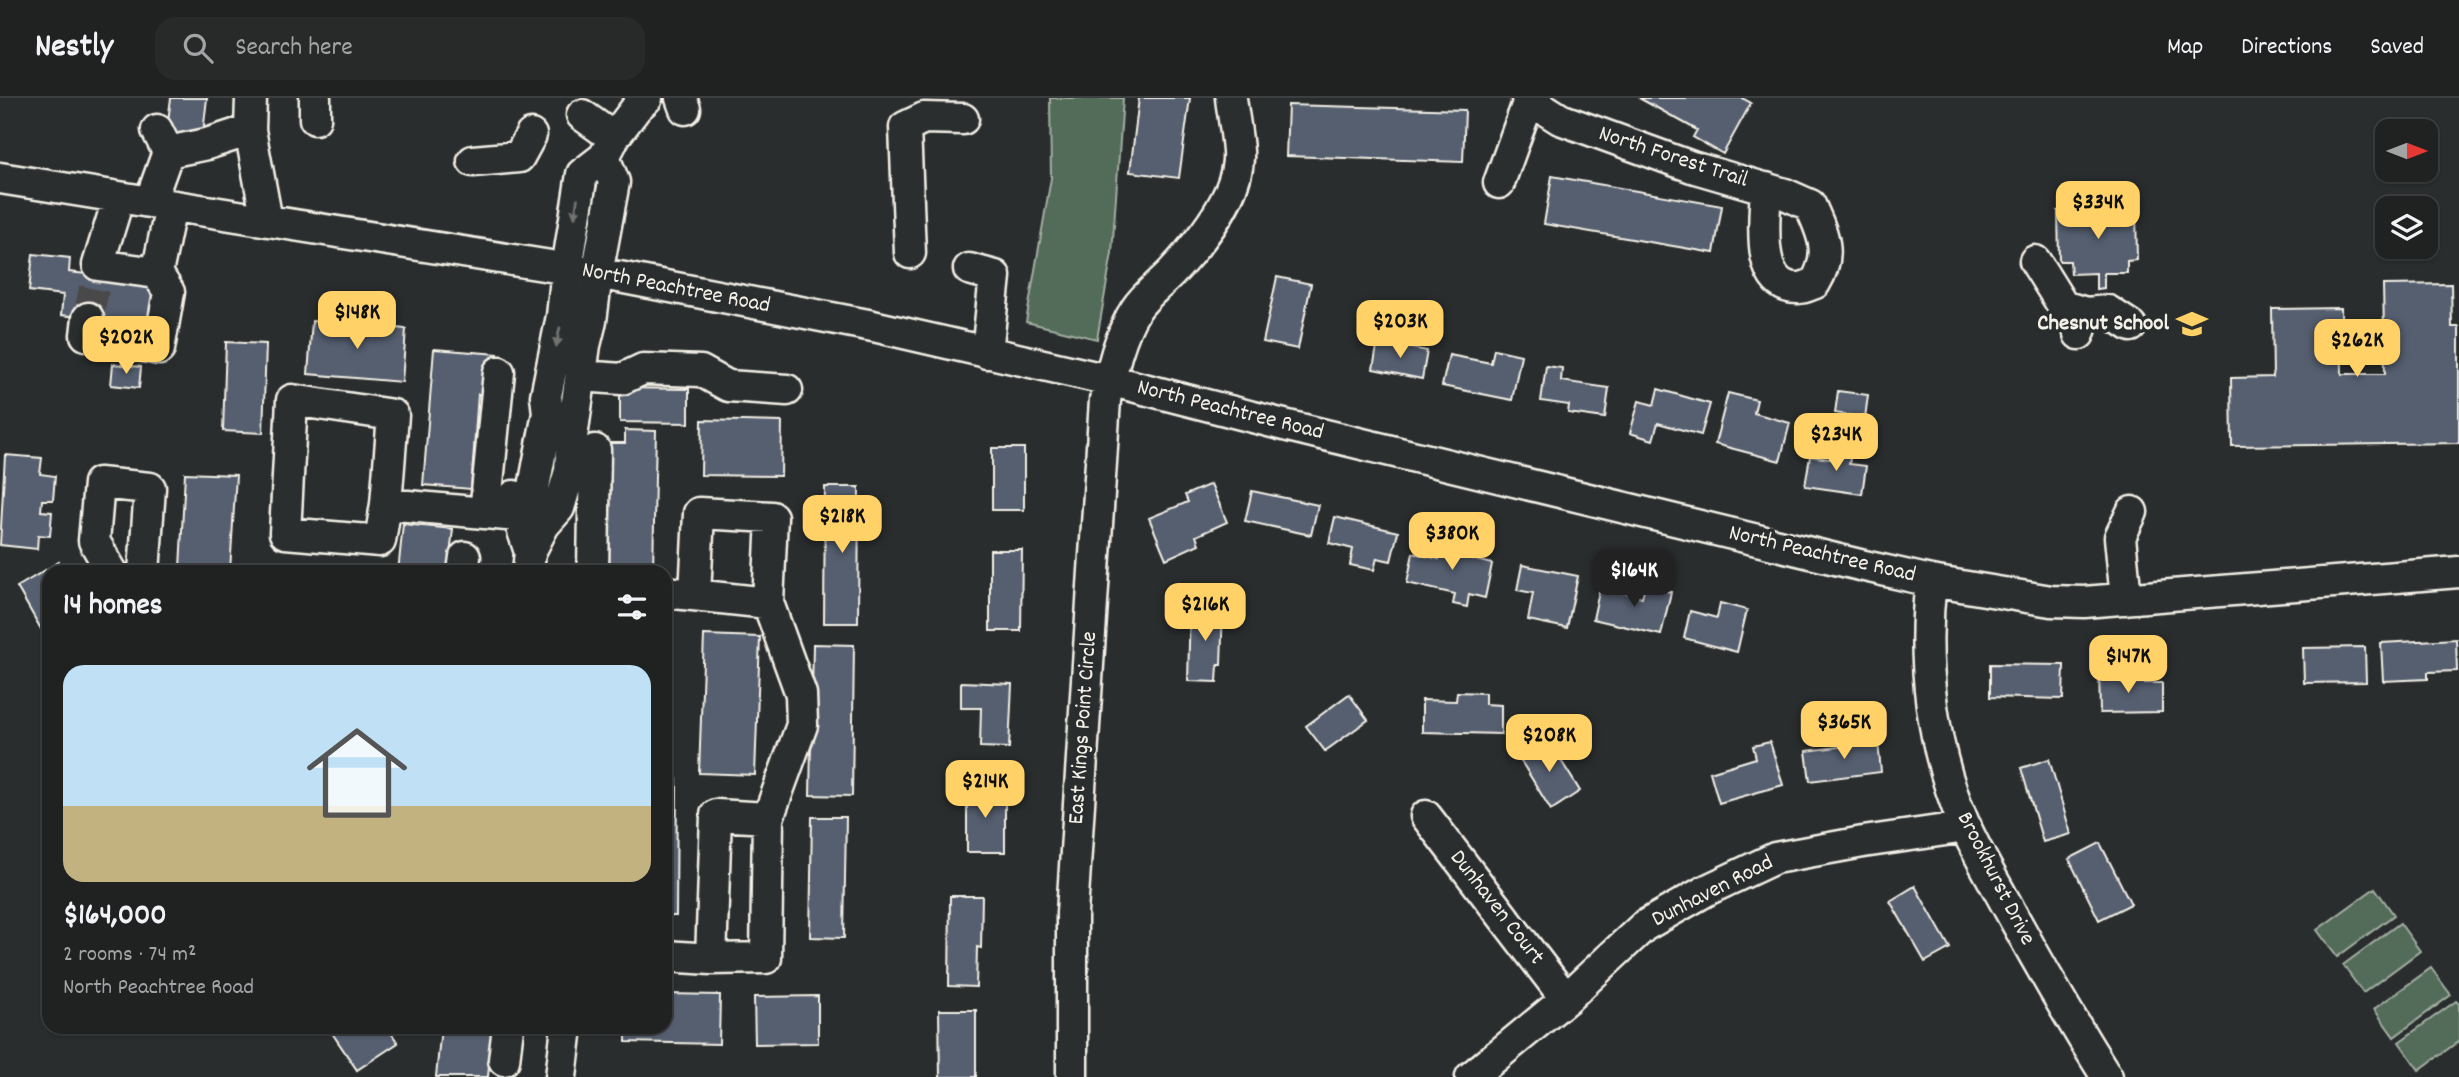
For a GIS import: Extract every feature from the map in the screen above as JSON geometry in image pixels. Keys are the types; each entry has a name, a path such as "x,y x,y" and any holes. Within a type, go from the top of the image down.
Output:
{"street":[{"path":"251,98 250,130 267,221"},
{"path":"529,562 531,521 514,499 534,410 546,396 562,316 582,174 609,147 637,107 647,98"},
{"path":"1109,380 1136,308 1204,234 1229,197 1239,154 1231,98"},
{"path":"1499,183 1528,99"},
{"name":"North Forest Trail","path":"1528,99 1560,119 1692,167 1775,191"},
{"path":"582,115 609,147 614,182 581,376 592,565"},
{"path":"910,253 905,127 925,118 963,119"},
{"path":"89,318 86,335 159,349 169,292 156,273 162,141 207,144 250,130"},
{"path":"473,160 519,158 531,135"},
{"name":"North Peachtree Road","path":"0,178 597,274 873,327 1109,380 1294,428 1931,580 2051,601 2084,602 2459,572"},
{"path":"118,197 97,270 156,273"},
{"path":"2035,261 2063,306 2082,323 2108,311 2131,326"},
{"path":"969,269 995,276 987,353"},
{"path":"581,376 622,379 643,369 701,371 728,386 788,390"},
{"path":"485,513 499,372"},
{"name":"East Kings Point Circle","path":"1072,1077 1072,913 1109,380"},
{"path":"292,400 393,415 386,504 380,541 285,533 292,400"},
{"path":"531,521 543,509 554,456 583,443"},
{"path":"108,565 94,541 99,483 150,488 144,565"},
{"path":"386,504 485,513 531,521"},
{"path":"2126,599 2120,537 2132,512"},
{"path":"672,956 766,958 768,818 802,725 801,694 768,603 772,517 699,513 695,595"},
{"name":"Brookhurst Drive","path":"1931,580 1927,665 1932,705 1936,732 1965,827 2052,989 2107,1077"},
{"path":"672,593 768,603"},
{"path":"711,959 716,815 768,818"},
{"name":"Dunhaven Court","path":"1426,816 1566,999"},
{"name":"Dunhaven Road","path":"1471,1077 1566,999 1644,926 1707,890 1775,858 1965,827"},
{"path":"504,1060 507,1034"},
{"path":"561,1077 566,1034"}],"green space":[{"path":"1050,98 1123,98 1112,253 1097,339 1026,322 1051,178"},
{"path":"2375,888 2394,915 2337,957 2317,930"},
{"path":"2400,923 2420,951 2363,993 2343,965"},
{"path":"2431,968 2451,995 2394,1037 2374,1009"},
{"path":"2456,1001 2459,1004 2459,1041 2419,1070 2399,1042"}],"building":[{"path":"171,98 207,98 202,142 166,137"},
{"path":"1139,98 1190,98 1179,178 1130,172"},
{"path":"1639,98 1742,98 1751,103 1723,154 1693,137 1697,130"},
{"path":"1288,105 1465,110 1463,162 1286,156"},
{"path":"1552,176 1722,206 1714,253 1544,224"},
{"path":"2136,209 2137,260 2127,261 2127,273 2104,273 2104,288 2096,289 2096,273 2071,274 2070,261 2059,261 2058,211"},
{"path":"33,254 70,258 69,272 158,282 153,325 61,315 63,295 29,291"},
{"path":"1277,277 1311,284 1298,349 1263,342"},
{"path":"2451,284 2452,327 2459,327 2459,443 2232,446 2231,378 2273,377 2272,309 2341,308 2342,374 2385,374 2383,285"},
{"path":"312,321 406,329 402,382 308,374"},
{"path":"1378,341 1427,351 1422,379 1373,369"},
{"path":"226,342 266,344 263,433 223,431"},
{"path":"434,349 498,354 495,395 478,394 471,489 423,485"},
{"path":"1494,349 1521,355 1512,400 1442,386 1449,355 1491,363"},
{"path":"113,364 141,367 139,388 111,385"},
{"path":"1546,366 1562,368 1561,381 1609,388 1605,418 1568,413 1569,405 1541,401"},
{"path":"620,388 689,389 689,423 620,422"},
{"path":"1658,389 1710,404 1701,435 1658,423 1653,440 1630,433 1639,401 1654,405"},
{"path":"1838,391 1868,395 1865,418 1835,413"},
{"path":"1728,393 1757,400 1754,413 1790,423 1780,461 1715,444"},
{"path":"702,420 782,422 781,476 701,475"},
{"path":"625,430 656,431 653,565 605,565 608,443 625,443"},
{"path":"992,448 1024,448 1024,510 992,510"},
{"path":"1831,450 1851,453 1849,464 1866,466 1862,494 1805,486 1810,456 1830,459"},
{"path":"5,455 42,458 40,474 55,476 53,500 42,500 41,511 52,512 50,536 38,535 37,549 0,545"},
{"path":"185,473 236,475 230,565 180,565"},
{"path":"1211,484 1227,522 1196,536 1199,544 1166,559 1149,518 1188,502 1185,495"},
{"path":"825,487 859,487 858,623 824,623"},
{"path":"1252,491 1318,505 1311,535 1245,521"},
{"path":"1335,517 1398,532 1391,561 1377,558 1374,570 1350,565 1353,549 1329,543"},
{"path":"403,524 453,529 449,565 399,565"},
{"path":"1444,538 1471,544 1468,558 1492,564 1485,598 1469,594 1467,607 1453,604 1455,594 1407,583 1413,553 1439,559"},
{"path":"990,550 1022,550 1021,631 990,631"},
{"path":"1522,565 1578,576 1567,628 1528,620 1533,593 1517,590"},
{"path":"42,572 42,631 17,587"},
{"path":"1645,586 1671,592 1661,635 1593,619 1600,587 1642,597"},
{"path":"1720,603 1747,610 1737,652 1684,638 1690,611 1717,618"},
{"path":"1190,606 1223,607 1221,665 1218,665 1217,682 1188,681"},
{"path":"704,635 760,637 755,775 699,773"},
{"path":"2456,639 2457,671 2428,672 2428,679 2383,681 2381,643"},
{"path":"813,644 854,645 852,796 810,795"},
{"path":"2365,647 2366,682 2304,683 2303,648"},
{"path":"1990,664 2064,665 2063,699 1990,697"},
{"path":"2099,670 2122,670 2122,683 2162,683 2162,712 2100,713"},
{"path":"961,682 1012,684 1009,748 980,747 981,708 961,708"},
{"path":"1457,692 1485,693 1485,704 1501,705 1501,734 1422,732 1422,700 1456,701"},
{"path":"1349,694 1368,720 1325,751 1306,726"},
{"path":"1547,738 1580,791 1551,810 1518,756"},
{"path":"1770,742 1783,785 1719,803 1710,772 1756,758 1753,746"},
{"path":"1878,742 1881,772 1810,781 1806,751"},
{"path":"2049,759 2071,834 2043,842 2021,768"},
{"path":"672,779 677,779 676,916 672,916"},
{"path":"967,784 993,784 993,801 1005,801 1005,852 967,852"},
{"path":"812,817 846,817 844,938 810,937"},
{"path":"2100,843 2131,904 2099,920 2069,859"},
{"path":"1915,886 1950,948 1925,962 1890,901"},
{"path":"950,896 982,896 981,948 977,947 976,987 949,986"},
{"path":"672,994 720,995 719,1044 626,1042 626,1034 672,1034"},
{"path":"818,996 818,1043 755,1044 754,997"},
{"path":"939,1010 976,1010 976,1077 940,1077"},
{"path":"333,1034 392,1034 398,1043 357,1070"},
{"path":"440,1034 491,1034 488,1077 436,1077"}],"tunnel":[{"path":"88,318 97,275"}],"place":[{"name":"Chesnut School","path":"2192,324"}]}
